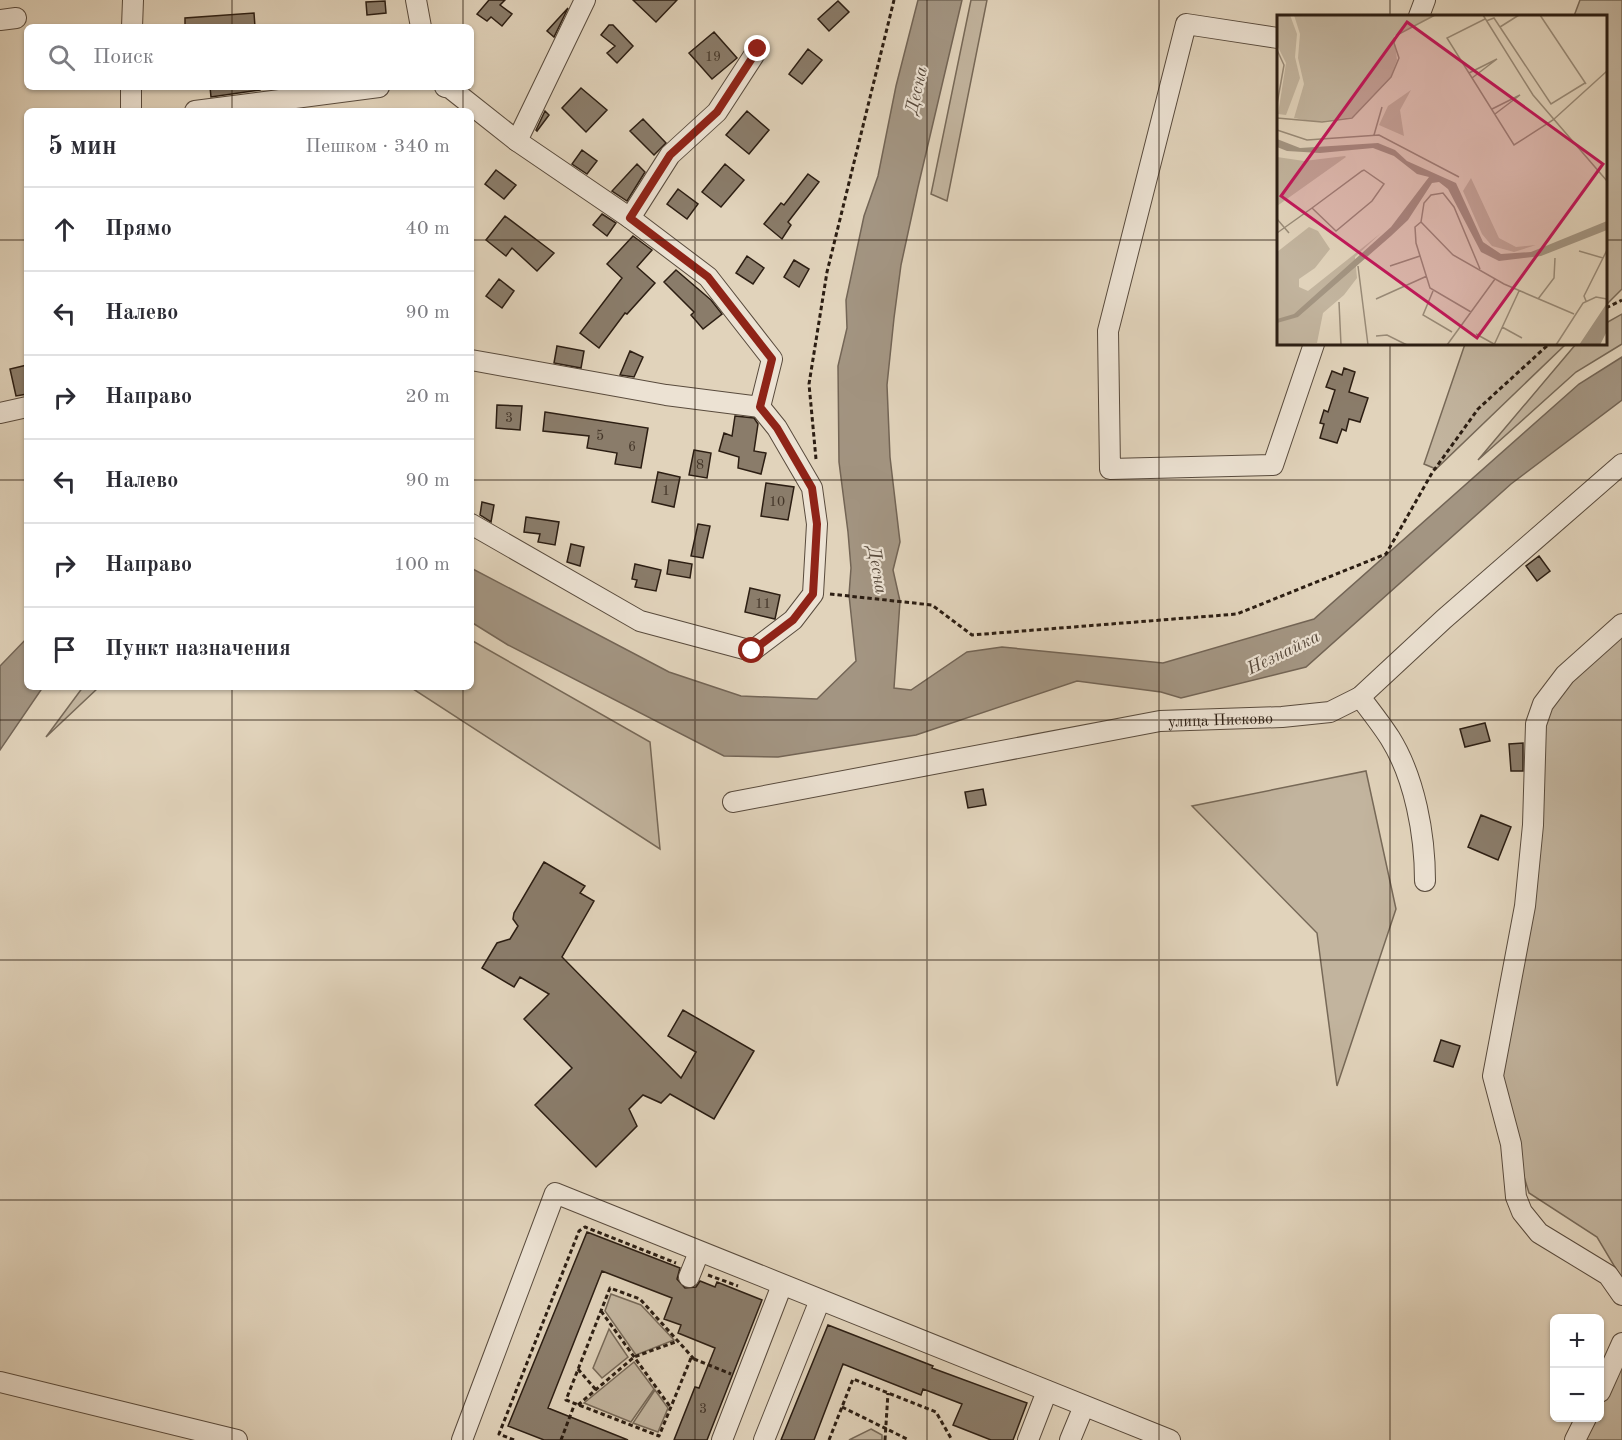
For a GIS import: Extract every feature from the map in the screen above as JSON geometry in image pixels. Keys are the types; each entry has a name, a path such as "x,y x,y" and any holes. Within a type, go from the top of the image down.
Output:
{"street":[{"path":"132,24 133,0"},
{"path":"416,0 420,24"},
{"path":"517,141 585,0"},
{"path":"1419,15 1425,0"},
{"path":"1277,38 1186,24 1108,331 1110,469 1273,465 1314,345"},
{"path":"630,218 670,155 717,112 758,49"},
{"path":"130,108 131,90"},
{"path":"218,108 356,90"},
{"path":"453,90 517,141 630,218 708,277 772,359 760,407"},
{"path":"474,361 666,395 760,407 777,428 812,488 817,524 813,594 793,620 752,651 640,621 474,526"},
{"path":"0,413 24,408"},
{"name":"улица Писково","path":"733,802 1160,721 1282,717 1330,712 1360,697 1444,619 1622,464"},
{"path":"1622,624 1565,675 1543,704 1536,724 1533,825 1525,906 1493,1076 1511,1144 1516,1197 1522,1212 1539,1233 1608,1275 1622,1295"},
{"path":"1360,697 1391,740 1416,801 1425,856 1425,882"},
{"path":"462,1440 555,1193 1170,1440"},
{"path":"689,1277 699,1252"},
{"path":"722,1440 782,1285"},
{"path":"764,1440 820,1300"},
{"path":"1604,1381 1622,1342"},
{"path":"0,1382 237,1440"},
{"path":"1028,1440 1047,1391"},
{"path":"1070,1440 1084,1406"},
{"path":"1575,1440 1584,1422"}],"path":[{"path":"812,488 816,465 809,384 827,272 894,0"},
{"path":"1607,307 1622,300"},
{"path":"838,595 932,605 972,635 1237,614 1386,554 1432,473 1478,409 1547,345"},
{"path":"694,1359 691,1358 659,1436 566,1400 610,1288 640,1299 694,1359 735,1376"},
{"path":"601,1311 671,1408"},
{"path":"561,1440 576,1404 634,1357 678,1341"},
{"path":"578,1369 596,1390"},
{"path":"829,1440 853,1379 936,1412 952,1440"},
{"path":"885,1440 888,1393"},
{"path":"842,1407 909,1440"}],"shaded area":[{"path":"971,0 987,0 947,201 931,194"},
{"path":"1580,0 1622,0 1622,289 1607,304 1607,15 1574,15"},
{"path":"1622,314 1622,344 1576,372 1478,460 1575,345 1607,345 1607,322"},
{"path":"1465,345 1565,345 1436,469 1424,464"},
{"path":"1622,621 1622,1279 1597,1237 1529,1193 1495,1083 1536,834 1547,710"},
{"path":"474,642 650,742 660,849 415,690 474,690"},
{"path":"81,690 96,690 46,737"},
{"path":"1366,771 1396,909 1337,1086 1317,933 1192,806"},
{"path":"611,1294 641,1305 674,1340 636,1355 605,1311"},
{"path":"609,1329 628,1357 602,1378 593,1368"},
{"path":"1622,1350 1622,1440 1575,1440 1585,1422 1604,1422 1604,1385"},
{"path":"634,1362 654,1389 631,1422 584,1403"},
{"path":"655,1390 668,1408 658,1432 633,1423"},
{"path":"871,1429 882,1435 882,1440 849,1440"}],"water":[{"path":"918,0 962,0 901,265 887,385 890,457 900,542 893,570 900,601 894,688 911,690 967,652 1002,647 1163,663 1314,619 1579,384 1622,357 1622,400 1511,484 1306,667 1181,698 1161,692 1077,681 916,735 778,757 724,756 508,645 474,624 474,570 669,672 741,696 817,699 856,661 849,595 851,568 848,532 839,462 838,366 847,328 846,300 864,216 878,176 896,86"},
{"path":"24,641 24,690 41,690 0,750 0,666"}],"building":[{"path":"489,0 505,0 500,5 512,14 502,26 491,17 487,21 477,14"},
{"path":"633,0 677,0 656,22"},
{"path":"385,1 386,13 367,15 366,2"},
{"path":"838,1 849,12 829,31 818,19"},
{"path":"568,8 554,37 547,31"},
{"path":"254,13 255,24 185,24 185,18"},
{"path":"609,25 613,25 633,46 617,63 607,53 615,46 601,35"},
{"path":"714,32 737,58 712,79 689,53"},
{"path":"808,49 822,60 802,84 789,74"},
{"path":"581,88 607,110 586,132 562,108"},
{"path":"210,90 260,90 211,97"},
{"path":"545,111 549,115 537,131 536,130"},
{"path":"747,111 769,130 749,154 726,135"},
{"path":"643,119 666,143 654,155 630,131"},
{"path":"582,150 597,161 587,174 572,164"},
{"path":"637,164 645,172 627,201 612,191"},
{"path":"725,164 744,180 721,207 702,192"},
{"path":"496,170 516,185 504,199 485,184"},
{"path":"808,174 819,182 788,222 791,225 782,239 764,224 781,203 784,205"},
{"path":"678,189 698,204 687,219 667,204"},
{"path":"602,214 616,223 607,236 593,225"},
{"path":"505,216 554,253 537,271 512,248 506,256 486,240"},
{"path":"633,236 652,250 637,267 655,283 627,314 625,313 599,348 580,333 622,278 607,264"},
{"path":"747,256 764,268 753,284 736,273"},
{"path":"794,260 809,269 799,287 784,277"},
{"path":"676,270 711,300 722,314 703,329 691,315 694,312 664,282"},
{"path":"499,279 514,291 502,308 486,296"},
{"path":"557,346 584,351 581,368 554,363"},
{"path":"630,351 643,357 634,377 620,375"},
{"path":"24,366 24,395 16,396 10,369"},
{"path":"1344,368 1355,372 1349,392 1368,398 1360,422 1349,419 1346,431 1342,429 1337,443 1320,438 1324,424 1320,423 1324,410 1328,412 1335,390 1326,387 1332,371 1342,375"},
{"path":"497,405 522,406 520,430 496,428"},
{"path":"545,412 648,428 641,468 615,464 617,453 587,448 589,436 543,431"},
{"path":"735,416 754,418 758,424 754,451 766,453 761,474 738,468 739,457 719,451 724,433 732,436"},
{"path":"694,450 711,453 707,478 689,475"},
{"path":"658,472 680,477 674,507 652,502"},
{"path":"766,483 794,487 788,520 761,516"},
{"path":"482,502 494,505 491,522 480,515"},
{"path":"526,517 559,522 555,545 538,542 540,534 524,532"},
{"path":"698,524 710,526 703,558 691,556"},
{"path":"571,544 584,547 580,566 567,562"},
{"path":"1539,556 1550,571 1537,581 1526,566"},
{"path":"669,560 692,564 690,578 667,574"},
{"path":"635,564 661,570 656,591 635,587 637,580 632,579"},
{"path":"750,588 780,595 775,619 745,612"},
{"path":"1485,723 1490,741 1465,747 1460,729"},
{"path":"1523,743 1523,771 1511,771 1509,744"},
{"path":"983,789 986,805 968,808 965,792"},
{"path":"1481,815 1511,827 1498,860 1468,847"},
{"path":"544,862 585,886 580,893 594,901 562,957 681,1078 696,1052 668,1036 683,1010 754,1051 714,1119 670,1094 661,1103 643,1095 629,1109 637,1126 596,1167 535,1105 572,1068 524,1019 549,994 520,977 514,987 482,968 497,943 510,939 518,926 513,919 514,913"},
{"path":"1441,1040 1460,1046 1453,1067 1434,1061"},
{"path":"587,1232 680,1268 677,1279 685,1288 696,1287 700,1281 715,1287 717,1282 762,1300 707,1440 674,1440 695,1387 699,1388 715,1348 678,1333 681,1325 664,1319 672,1298 602,1271 548,1408 628,1440 544,1440 508,1426"},
{"path":"828,1325 933,1366 932,1368 1027,1403 1013,1440 991,1440 953,1425 962,1404 923,1389 921,1395 843,1364 814,1440 781,1440"}],"route":[{"path":"752,651 793,620 813,594 817,524 812,488 777,428 760,407 772,359 708,277 630,218 670,155 717,112 758,49"}],"water label":[{"name":"Десна","path":"916,90"},
{"name":"Десна","path":"878,570"},
{"name":"Незнайка","path":"1283,652"}]}
